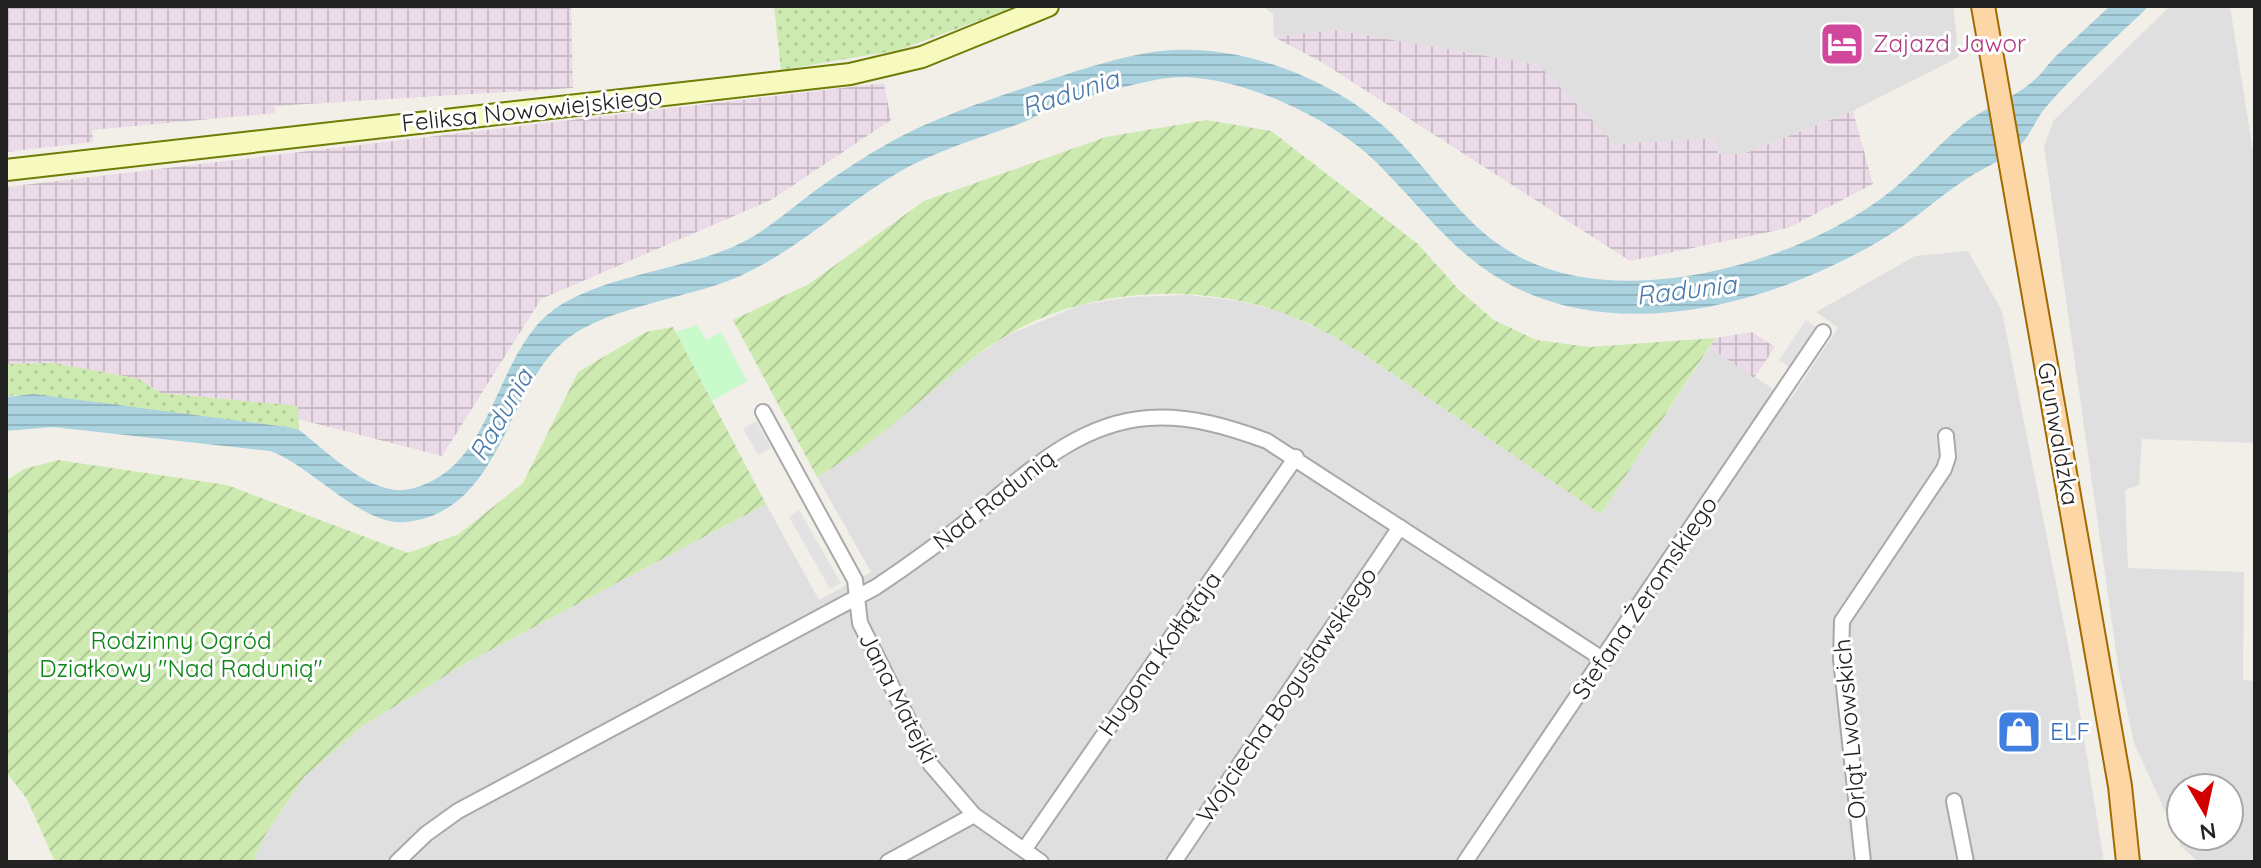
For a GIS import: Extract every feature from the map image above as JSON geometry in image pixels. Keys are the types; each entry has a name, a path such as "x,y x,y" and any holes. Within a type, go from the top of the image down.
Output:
{"main road":[{"name":"Grunwaldzka","path":"1983,6 2015,174 2120,786 2128,862"}],"street":[{"name":"Feliksa Nowowiejskiego","path":"6,170 850,74 922,57 1048,6"},
{"name":"Stefana Żeromskiego","path":"1465,862 1823,332"},
{"name":"Jana Matejki","path":"763,412 855,580 860,623 931,765 974,815 1041,862"},
{"name":"Nad Radunią","path":"397,862 426,834 458,811 857,598 919,559 1032,466 1108,425 1148,418 1193,419 1267,441 1604,660"},
{"name":"Orląt Lwowskich","path":"1863,862 1841,651 1842,621 1944,469 1948,457 1946,436"},
{"name":"Hugona Kołłątaja","path":"1024,850 1296,457"},
{"name":"Wojciecha Bogusławskiego","path":"1174,862 1400,527"},
{"path":"1954,801 1966,862"},
{"path":"888,862 974,815"}],"shaded area":[{"path":"6,6 571,6 573,88 274,106 275,113 92,130 93,142 6,152"},
{"path":"1262,6 1953,6 1959,57 1853,111 1743,154 1718,154 1716,138 1614,144 1539,65 1334,30 1274,37 1273,14"},
{"path":"2170,6 2230,6 2255,164 2255,443 2142,439 2139,485 2125,490 2128,568 2244,572 2243,680 2255,681 2255,862 2198,862 2187,852 2245,852 2245,772 2165,772 2165,811 2134,743 2119,672 2044,146 2054,120"},
{"path":"1334,30 1539,65 1615,144 1716,138 1718,154 1743,154 1853,111 1873,184 1788,228 1630,261 1323,63 1274,37"},
{"path":"884,83 891,120 771,200 541,299 442,456 298,419 297,406 161,393 139,379 54,363 6,364 6,187"},
{"path":"1968,251 2002,311 2072,664 2104,862 253,862 265,835 304,777 364,725 468,662 766,504 819,600 871,572 817,477 868,444 962,365 1008,335 1081,305 1131,297 1188,295 1239,301 1282,312 1342,340 1601,514 1710,347 1790,400 1838,328 1816,312 1915,256"},
{"path":"1806,320 1819,329 1792,369 1779,360"},
{"path":"1752,332 1775,347 1754,378 1710,347 1715,338"},
{"path":"756,421 771,448 758,455 743,429"},
{"path":"799,510 841,583 830,589 789,517"}],"green space":[{"path":"774,6 1019,6 899,50 781,70"},
{"path":"1207,120 1271,131 1418,244 1459,290 1494,320 1536,340 1590,347 1715,338 1601,514 1339,339 1283,313 1250,303 1179,294 1106,299 1037,320 987,348 868,444 817,477 733,320 809,284 924,201 1106,137"},
{"path":"697,325 706,340 721,332 747,381 712,401 676,332"},
{"name":"Rodzinny Ogród Działkowy \"Nad Radunią\"","path":"673,327 766,504 468,662 364,725 304,777 265,835 253,862 55,862 27,799 6,772 6,481 24,469 58,460 227,485 408,553 459,534 523,483 578,372 646,332"},
{"path":"54,363 139,379 161,393 298,406 299,430 15,395 6,397 6,364"}],"water":[{"name":"Radunia","path":"2110,6 2149,6 2057,95 2024,141 2013,151 1963,181 1881,240 1836,264 1786,285 1734,301 1681,311 1627,314 1575,308 1525,292 1465,254 1376,162 1358,146 1313,117 1261,93 1235,85 1209,79 1171,78 1068,101 1024,122 929,157 899,172 782,253 740,276 608,317 571,336 549,357 531,383 484,471 464,495 439,513 406,522 389,521 372,515 286,458 270,451 53,427 6,431 6,397 34,394 287,427 299,430 366,480 395,490 410,489 437,478 458,461 475,439 528,337 546,316 565,303 612,283 737,245 861,160 932,122 1080,70 1163,51 1205,50 1235,55 1266,62 1325,87 1377,121 1481,231 1514,254 1555,271 1600,279 1648,280 1697,274 1745,263 1791,247 1834,228 1872,205 1969,120 2033,81"}],"place":[{"name":"Zajazd Jawor","path":"1842,44"},
{"name":"ELF","path":"2019,732"}]}
